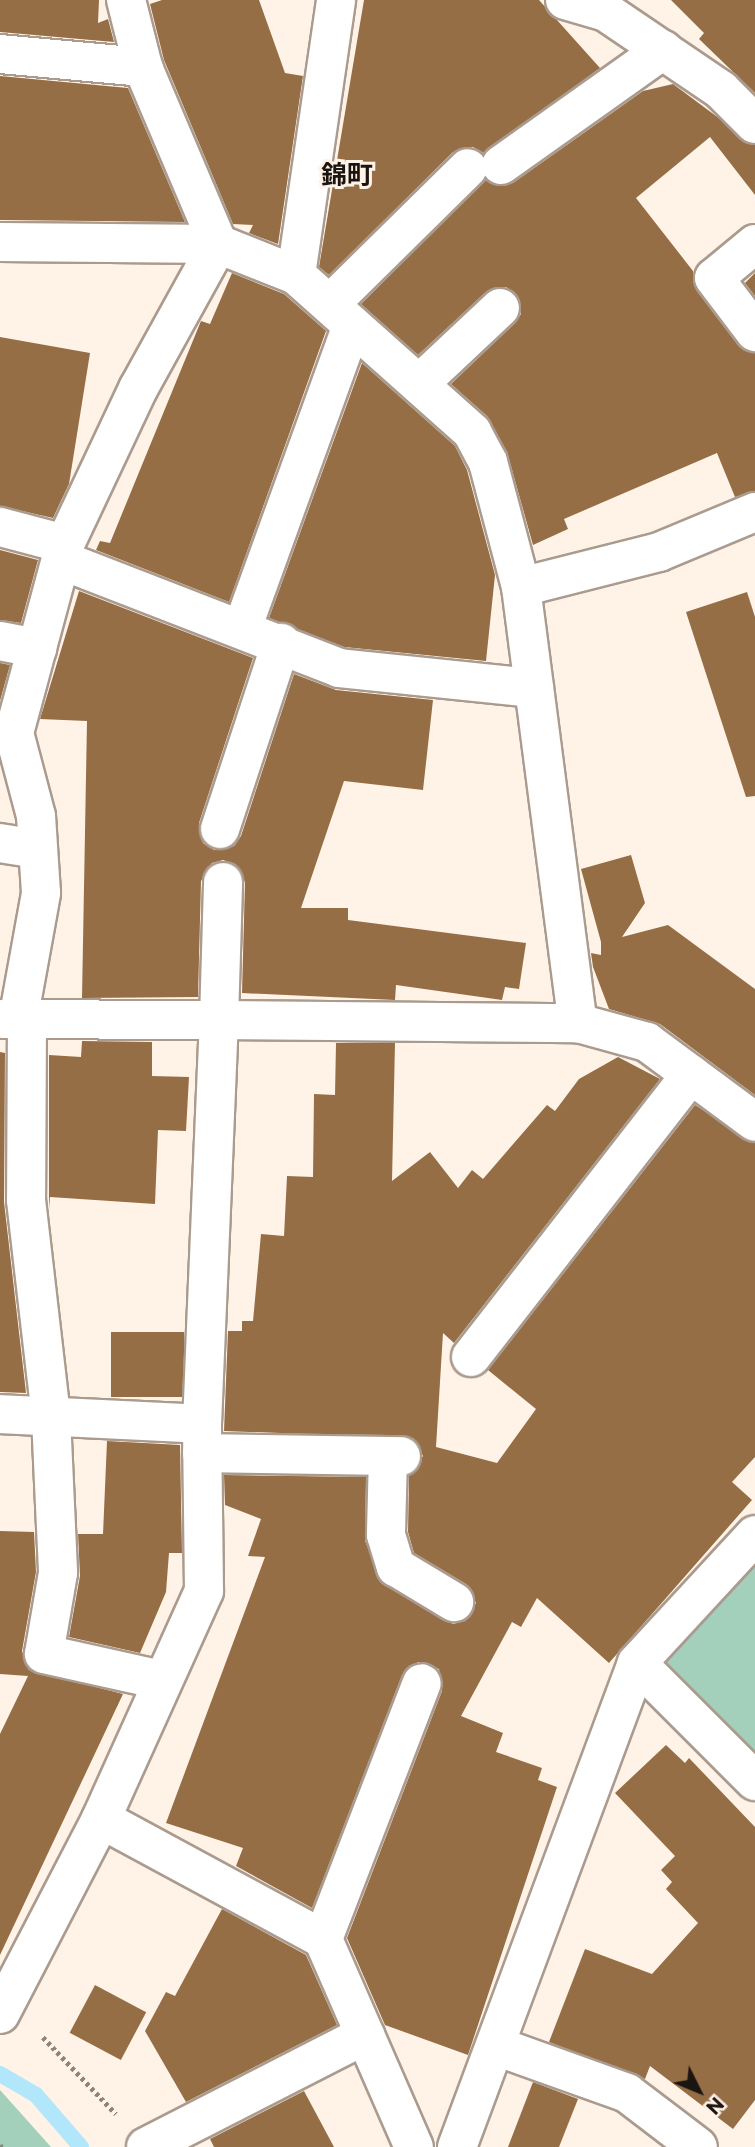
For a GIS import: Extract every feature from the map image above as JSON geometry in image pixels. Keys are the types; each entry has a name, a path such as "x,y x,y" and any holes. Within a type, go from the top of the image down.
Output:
{"street":[{"path":"126,0 143,67 218,244"},
{"path":"296,275 337,0"},
{"path":"565,0 606,12 721,90 755,124"},
{"path":"242,629 341,314 485,166 663,50"},
{"path":"0,54 143,67"},
{"path":"0,242 218,244 296,275 472,432 488,462 521,586 578,1023"},
{"path":"161,1680 44,1654 58,1573 51,1417 26,1200 15,1020 41,893 38,849 14,733 63,552 138,389 218,244"},
{"path":"755,244 714,278 755,332"},
{"path":"419,384 500,308"},
{"path":"521,586 659,552 755,512"},
{"path":"0,527 339,668 534,688"},
{"path":"0,640 37,648"},
{"path":"220,829 281,643"},
{"path":"0,844 38,849"},
{"path":"2,2005 101,1819 161,1680 204,1591 202,1439 222,882"},
{"path":"15,1020 578,1023 647,1042 755,1122"},
{"path":"471,1357 691,1074"},
{"path":"0,1414 51,1417 202,1439 394,1456 386,1535 396,1567 454,1602"},
{"path":"457,2147 638,1663 755,1535"},
{"path":"638,1663 755,1781"},
{"path":"323,1939 422,1683"},
{"path":"101,1819 323,1939 414,2147"},
{"path":"134,2136 365,2035"},
{"path":"496,2046 627,2093 698,2147"}],"path":[{"path":"2,2005 134,2136"}],"green space":[{"path":"755,1545 755,1762 651,1664"},
{"path":"0,2090 51,2147 0,2147"}],"building":[{"path":"0,0 99,0 98,23 108,19 114,42 0,32"},
{"path":"162,0 259,0 285,73 303,76 278,244 249,233 253,225 233,224 164,60 150,4"},
{"path":"364,0 539,0 600,68 484,153 473,147 453,152 329,275 319,267"},
{"path":"671,0 755,0 755,93 699,39 704,33"},
{"path":"0,76 128,88 185,222 0,220"},
{"path":"673,84 755,145 755,195 710,137 636,198 693,271 697,291 738,345 755,353 755,491 735,497 717,453 564,519 568,529 533,545 507,452 487,416 451,384 515,323 521,314 516,294 506,287 486,292 418,355 361,304 486,180 513,183 643,91"},
{"path":"232,273 284,294 326,331 229,602 96,550 100,541 110,543 201,321 210,324"},
{"path":"755,273 755,296 745,283"},
{"path":"0,337 90,353 69,484 53,518 0,506"},
{"path":"362,363 455,446 467,470 495,575 486,661 344,647 269,618"},
{"path":"0,550 38,560 21,623 0,620"},
{"path":"79,591 253,658 199,823 203,843 214,850 234,846 241,836 294,674 336,690 433,700 423,790 344,781 301,908 348,908 348,920 526,943 519,989 505,987 502,1000 396,985 395,1000 242,993 245,882 235,864 223,860 212,863 201,881 198,997 82,998 87,721 40,719"},
{"path":"747,592 755,617 755,796 746,797 686,612"},
{"path":"0,663 10,665 0,701"},
{"path":"631,855 645,903 622,937 668,925 755,989 755,1095 660,1024 609,1009 593,967 591,953 601,955 601,942 581,869"},
{"path":"82,1041 152,1042 152,1076 189,1077 186,1131 158,1130 155,1204 50,1197 49,1209 49,1055 81,1057"},
{"path":"336,1043 395,1043 392,1181 430,1152 458,1188 472,1170 483,1179 547,1105 555,1111 579,1079 618,1057 660,1079 454,1343 443,1333 436,1447 497,1463 536,1409 488,1370 695,1105 755,1143 755,1457 732,1482 752,1500 609,1663 537,1598 521,1627 512,1622 461,1716 503,1733 496,1752 542,1768 538,1780 557,1787 468,2055 385,2025 347,1938 442,1691 439,1669 418,1662 402,1675 312,1908 236,1866 243,1848 166,1823 265,1557 248,1556 261,1519 225,1505 224,1475 366,1477 365,1541 384,1585 453,1624 465,1621 476,1603 466,1584 414,1553 408,1532 409,1476 423,1456 413,1438 224,1431 228,1331 242,1331 242,1321 253,1321 261,1234 284,1236 287,1176 313,1177 314,1094 335,1095"},
{"path":"0,1052 5,1053 4,1202 26,1393 0,1392"},
{"path":"111,1332 184,1332 184,1397 111,1397"},
{"path":"107,1441 180,1445 182,1553 169,1553 166,1592 140,1653 69,1637 80,1576 78,1534 103,1534"},
{"path":"0,1531 34,1532 36,1572 22,1651 29,1670 123,1694 0,1955 0,1734 28,1676 0,1674"},
{"path":"666,1745 685,1763 689,1758 755,1827 755,2100 733,2129 650,2066 645,2079 549,2042 585,1949 652,1974 698,1923 666,1889 672,1882 661,1870 675,1856 615,1793"},
{"path":"222,1909 306,1955 337,2025 186,2102 145,2031 166,1992 175,1996"},
{"path":"95,1985 146,2012 121,2060 70,2033"},
{"path":"533,2082 578,2099 559,2147 508,2147"},
{"path":"304,2091 334,2147 214,2147 210,2139"}],"waterway":[{"path":"0,2074 36,2095 81,2147"}],"district":[{"name":"錦町","path":"347,176"}]}
